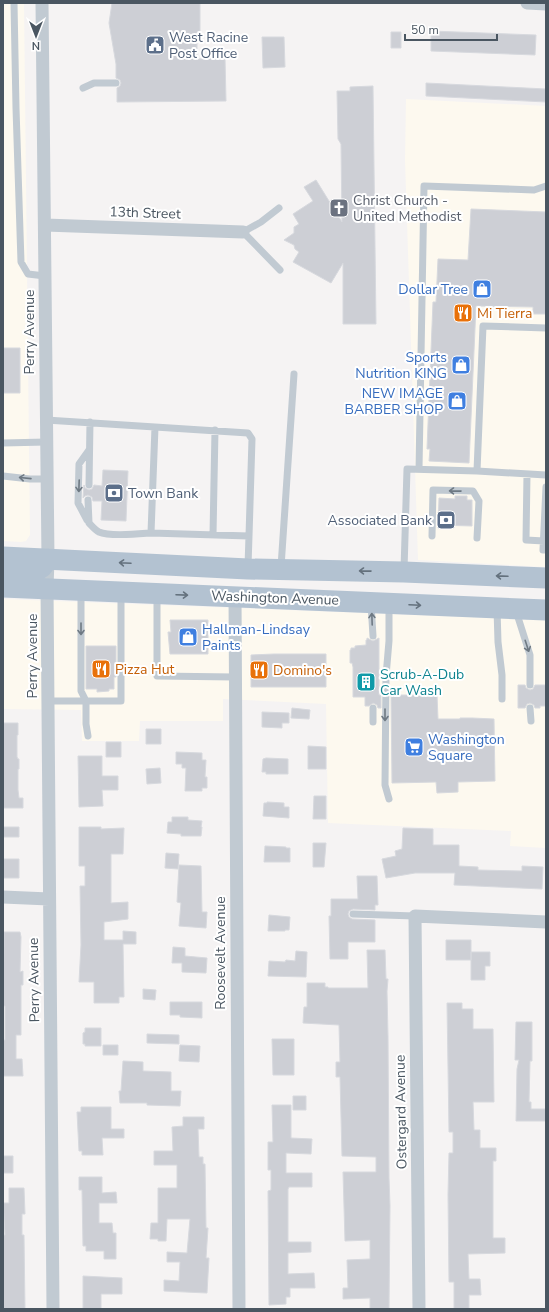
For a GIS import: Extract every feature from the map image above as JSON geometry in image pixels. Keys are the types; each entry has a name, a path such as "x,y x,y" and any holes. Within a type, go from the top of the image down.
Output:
{"main road":[{"name":"Washington Avenue","path":"3,557 248,569 404,572 546,578"},
{"path":"3,573 24,573 35,570 42,567 48,559"},
{"path":"47,588 53,579 61,576 70,575 133,579 191,566"},
{"name":"Washington Avenue","path":"3,587 546,610"}],"street":[{"name":"Perry Avenue","path":"42,3 48,559 49,899 53,1309"},
{"path":"527,3 546,4"},
{"name":"13th Street","path":"45,225 243,232"},
{"name":"Roosevelt Avenue","path":"234,596 239,1309"},
{"path":"3,897 49,899"},
{"path":"415,916 546,922"},
{"name":"Ostergard Avenue","path":"415,916 419,1309"}],"lane":[{"path":"14,3 16,124 21,262 28,274 45,276"},
{"path":"83,88 94,83 116,83"},
{"path":"419,469 424,186 534,190 546,186"},
{"path":"280,208 261,222 243,232 280,270"},
{"path":"477,471 483,326 546,328"},
{"path":"280,570 294,374"},
{"path":"46,420 248,433 252,439 248,569"},
{"path":"89,485 90,422"},
{"path":"151,533 155,427"},
{"path":"213,535 215,430"},
{"path":"3,443 46,442"},
{"path":"90,450 79,464 78,503 89,523 98,532 134,535 151,533 249,536"},
{"path":"404,572 407,468 546,475"},
{"path":"527,474 526,540 544,541"},
{"path":"3,476 46,479"},
{"path":"546,487 543,550 546,550"},
{"path":"432,536 433,490 473,491 479,500 477,538"},
{"path":"88,500 89,523"},
{"path":"81,590 82,692 86,701 86,724 88,736"},
{"path":"48,701 121,701 121,592"},
{"path":"157,594 158,676 234,677"},
{"path":"373,636 380,603"},
{"path":"380,603 389,641 386,676 385,785 389,799"},
{"path":"506,609 530,655 530,685"},
{"path":"502,699 502,675 498,642 506,609"},
{"path":"373,708 373,722"},
{"path":"530,708 531,721"},
{"path":"353,914 415,916"}],"shaded area":[{"path":"3,3 24,3 30,535 26,541 21,542 3,541"},
{"path":"406,99 546,106 546,567 418,560 405,160"},
{"path":"3,599 546,620 546,848 510,846 511,831 328,823 326,704 223,699 223,721 140,721 139,741 82,741 81,710 3,709"}],"building":[{"name":"West Racine Post Office","path":"112,3 200,3 200,32 197,32 197,59 225,58 226,101 117,102 117,88 121,83 120,80 116,78 116,64 109,23"},
{"path":"431,31 536,35 535,55 431,51"},
{"path":"391,32 401,32 401,48 391,48"},
{"path":"262,37 284,37 285,67 263,68"},
{"path":"426,83 546,89 546,102 426,96"},
{"name":"Christ Church - United Methodist","path":"373,86 376,324 343,324 343,263 331,283 293,262 299,252 295,249 294,245 284,240 294,233 294,227 299,224 293,214 313,201 304,187 316,180 342,222 341,144 338,139 337,91 350,91 350,87"},
{"path":"471,209 546,212 546,314 533,314 533,307 476,306 469,463 429,461 430,449 427,449 433,302 436,302 438,259 468,260"},
{"path":"3,348 20,348 20,393 3,393"},
{"name":"Town Bank","path":"103,470 128,471 126,521 101,520 102,501 93,501 92,497 88,495 83,498 84,485 85,488 89,490 92,489 94,485 102,486"},
{"path":"455,496 467,496 467,500 472,500 472,526 438,525 439,498 455,499"},
{"name":"Hallman-Lindsay Paints","path":"170,620 208,620 208,654 170,654 168,632 171,632"},
{"name":"Scrub-A-Dub Car Wash","path":"367,638 373,641 379,638 379,695 381,695 381,708 378,708 377,705 373,703 369,706 365,706 365,697 353,697 353,667 352,663 350,663 350,650 351,648 355,648 355,646 366,645"},
{"name":"Pizza Hut","path":"86,646 116,646 116,677 114,677 114,689 97,692 97,689 86,689"},
{"path":"326,654 326,687 251,687 251,655"},
{"path":"518,685 525,685 526,688 530,690 533,689 535,685 546,685 546,706 535,708 534,705 530,703 527,704 525,708 518,708"},
{"name":"Washington Square","path":"391,695 437,695 438,719 494,719 495,781 458,782 458,792 437,793 436,782 392,783"},
{"path":"292,708 310,710 309,719 291,718"},
{"path":"262,712 289,713 289,723 282,723 282,728 262,727"},
{"path":"3,723 18,723 18,790 19,798 23,798 23,808 3,808"},
{"path":"146,729 161,729 161,744 146,744"},
{"path":"106,742 121,742 121,757 106,757"},
{"path":"308,746 326,747 326,769 308,769"},
{"path":"176,752 202,753 202,760 206,760 205,777 207,777 207,788 202,788 202,791 185,791 186,768 182,768 182,764 176,764"},
{"path":"78,756 102,756 102,776 118,776 118,790 102,790 103,806 79,807"},
{"path":"263,759 288,759 288,774 266,774 266,772 262,772"},
{"path":"160,768 161,783 147,784 146,769"},
{"path":"314,796 326,796 326,819 313,819"},
{"path":"264,803 284,803 284,807 289,807 289,818 263,816"},
{"path":"172,817 188,817 188,820 202,821 201,836 181,836 181,834 167,833 168,822 172,822"},
{"path":"3,827 19,827 19,837 3,837"},
{"path":"79,827 101,827 101,829 124,828 123,854 111,854 111,903 128,902 128,919 104,922 104,940 123,940 123,931 136,932 136,944 123,944 124,997 119,997 119,1003 94,1003 94,982 79,982 81,945 80,886 85,886 85,866 79,866"},
{"path":"403,828 433,829 433,845 459,845 459,866 478,867 478,870 522,871 522,866 543,867 542,889 454,885 455,873 415,873 386,878 382,859 396,856 395,851 402,849"},
{"path":"313,843 326,843 324,867 313,867"},
{"path":"265,846 290,848 290,862 264,862"},
{"path":"166,853 179,854 178,869 165,868"},
{"path":"3,859 19,859 19,878 3,878"},
{"path":"179,865 201,866 202,912 207,912 206,928 179,926 181,903 177,902"},
{"path":"357,876 377,876 378,905 375,905 375,910 353,909 349,911 348,914 352,919 375,920 375,942 348,942 348,959 330,959 329,916 331,916 331,899 358,899"},
{"path":"269,915 290,917 289,930 268,931"},
{"path":"4,932 20,932 21,937 20,972 23,971 23,985 21,985 21,1035 16,1035 16,1059 22,1059 23,1076 3,1076 3,1040 5,1040 5,1006 3,1006"},
{"path":"446,940 471,940 471,960 446,960"},
{"path":"173,947 185,948 185,956 207,958 206,973 182,972 182,963 172,963"},
{"path":"367,950 385,950 386,979 388,979 390,1206 389,1309 370,1309 370,1298 343,1299 343,1288 348,1288 347,1260 370,1259 370,1240 345,1241 343,1172 376,1172 376,1157 342,1156 340,1077 336,1077 336,1062 340,1062 339,1025 303,1023 304,1007 307,1007 307,983 325,983 325,987 328,988 368,988"},
{"path":"296,951 307,952 306,977 268,976 269,961 295,961"},
{"path":"471,952 490,952 490,966 485,966 485,980 471,980"},
{"path":"143,989 156,990 155,1000 143,999"},
{"path":"170,1002 202,1002 202,1018 170,1015"},
{"path":"447,1003 462,1003 462,1009 473,1009 473,1029 493,1029 494,1102 473,1102 474,1130 480,1130 480,1148 496,1148 496,1161 493,1161 493,1238 505,1238 505,1253 468,1254 469,1279 480,1279 481,1295 469,1295 469,1309 454,1309 454,1282 449,1282 449,1153 453,1153 453,1132 449,1132"},
{"path":"516,1022 532,1022 532,1061 530,1061 529,1102 531,1102 531,1109 546,1109 546,1121 516,1121 517,1069 519,1060 515,1060"},
{"path":"85,1028 101,1028 101,1046 85,1046 85,1044 83,1044 83,1033 85,1032"},
{"path":"147,1034 179,1035 179,1044 147,1043"},
{"path":"272,1039 294,1039 294,1075 273,1075"},
{"path":"103,1045 118,1045 118,1055 103,1055"},
{"path":"180,1045 200,1046 199,1062 179,1061"},
{"path":"123,1061 143,1062 143,1071 171,1072 171,1091 181,1091 180,1106 147,1105 147,1103 120,1103 119,1091 121,1091"},
{"path":"293,1096 306,1096 306,1110 293,1110"},
{"path":"272,1105 291,1105 291,1138 312,1139 311,1154 286,1153 286,1173 312,1173 312,1187 289,1187 288,1189 288,1242 311,1242 311,1252 288,1253 288,1274 314,1273 315,1288 290,1288 290,1297 286,1297 286,1304 269,1305 268,1191 271,1190 271,1170 268,1170 268,1142 273,1142"},
{"path":"81,1107 111,1107 111,1129 124,1129 124,1138 102,1138 103,1155 82,1155 82,1151 79,1151 77,1112 81,1112"},
{"path":"183,1117 204,1117 204,1129 198,1129 199,1157 203,1157 203,1164 205,1164 206,1228 208,1228 206,1258 209,1258 207,1293 164,1291 164,1280 179,1281 180,1262 167,1262 167,1252 187,1253 190,1219 167,1219 166,1241 150,1239 151,1223 158,1223 158,1188 177,1188 177,1165 154,1165 154,1151 173,1151 172,1127 183,1126"},
{"path":"3,1156 13,1156 13,1173 3,1173"},
{"path":"79,1177 102,1177 102,1193 116,1192 117,1203 99,1203 99,1223 112,1223 113,1233 116,1233 116,1259 104,1259 104,1251 86,1251 86,1246 83,1246 82,1190 79,1190"},
{"path":"9,1188 24,1188 25,1214 22,1214 22,1235 24,1235 25,1309 3,1309 3,1235 5,1235 3,1203 9,1203"},
{"path":"83,1276 122,1278 122,1294 101,1294 101,1309 83,1309"}],"place":[{"name":"West Racine Post Office","path":"155,45"},
{"name":"Christ Church - United Methodist","path":"339,208"},
{"name":"Dollar Tree","path":"482,289"},
{"name":"Mi Tierra","path":"463,313"},
{"name":"Sports Nutrition KING","path":"461,365"},
{"name":"NEW IMAGE BARBER SHOP","path":"457,401"},
{"name":"Town Bank","path":"114,493"},
{"name":"Associated Bank","path":"446,520"},
{"name":"Hallman-Lindsay Paints","path":"188,637"},
{"name":"Pizza Hut","path":"101,669"},
{"name":"Domino's","path":"259,670"},
{"name":"Scrub-A-Dub Car Wash","path":"366,682"},
{"name":"Washington Square","path":"414,747"}]}
